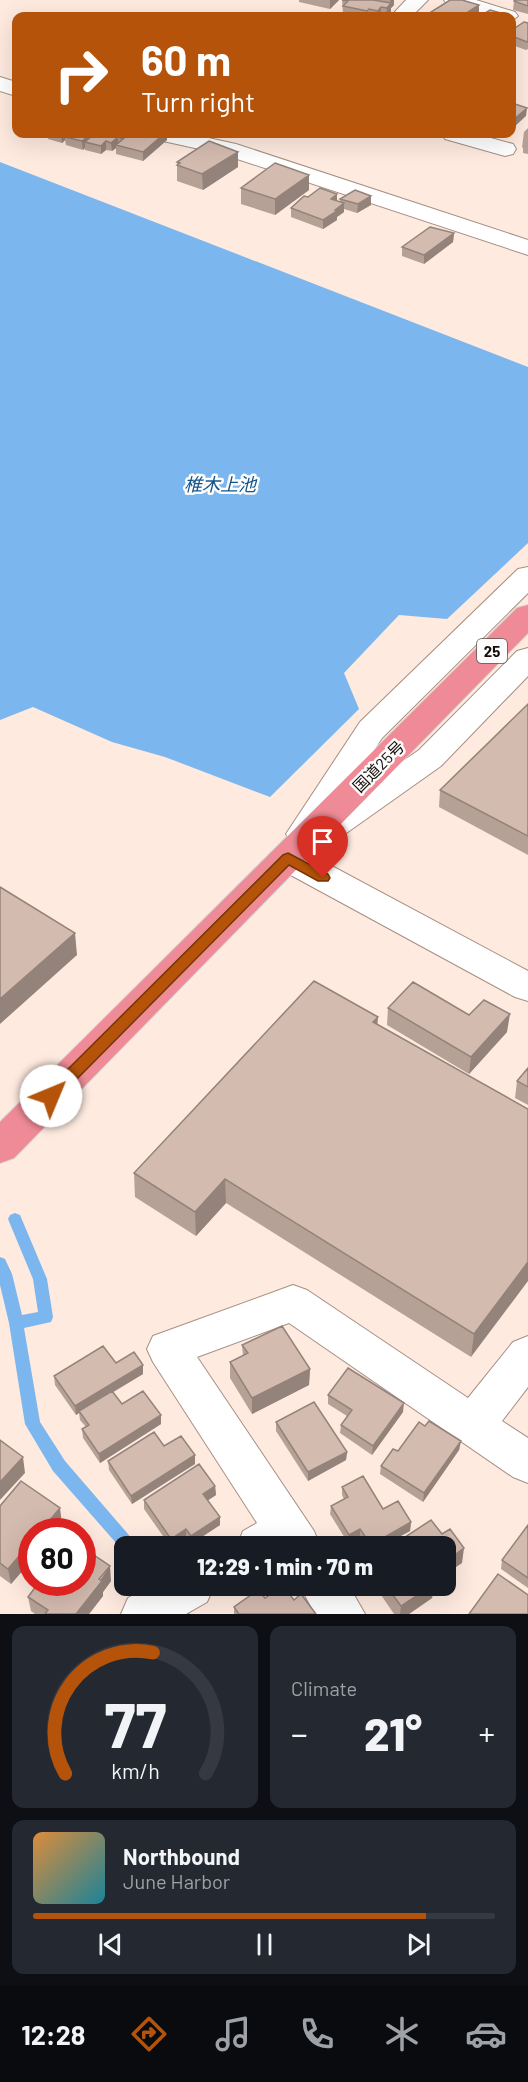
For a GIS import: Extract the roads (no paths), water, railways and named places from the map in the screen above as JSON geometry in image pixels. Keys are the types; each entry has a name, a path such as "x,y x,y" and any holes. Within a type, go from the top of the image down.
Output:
{"highway":[{"name":"国道25号","path":"0,1147 528,615"}],"street":[{"path":"454,0 494,12"},
{"path":"180,138 228,149 528,248"},
{"path":"228,149 245,138"},
{"path":"467,138 505,149"},
{"path":"288,858 371,730 528,576"},
{"path":"288,858 430,758 528,658"},
{"path":"288,858 528,987"},
{"path":"278,1536 168,1349 293,1303 528,1463"},
{"path":"473,1425 528,1355"},
{"path":"330,1596 342,1614"}],"water":[{"name":"椎木上池","path":"0,162 528,367 528,543 447,619 399,615 344,673 359,709 270,797 165,757 112,742 33,707 0,720"}],"waterway":[{"path":"15,1219 40,1279 46,1317 16,1323"},
{"path":"0,1263 5,1274 16,1323"},
{"path":"16,1323 33,1424 59,1466 119,1536"},
{"path":"167,1596 182,1614"}]}
